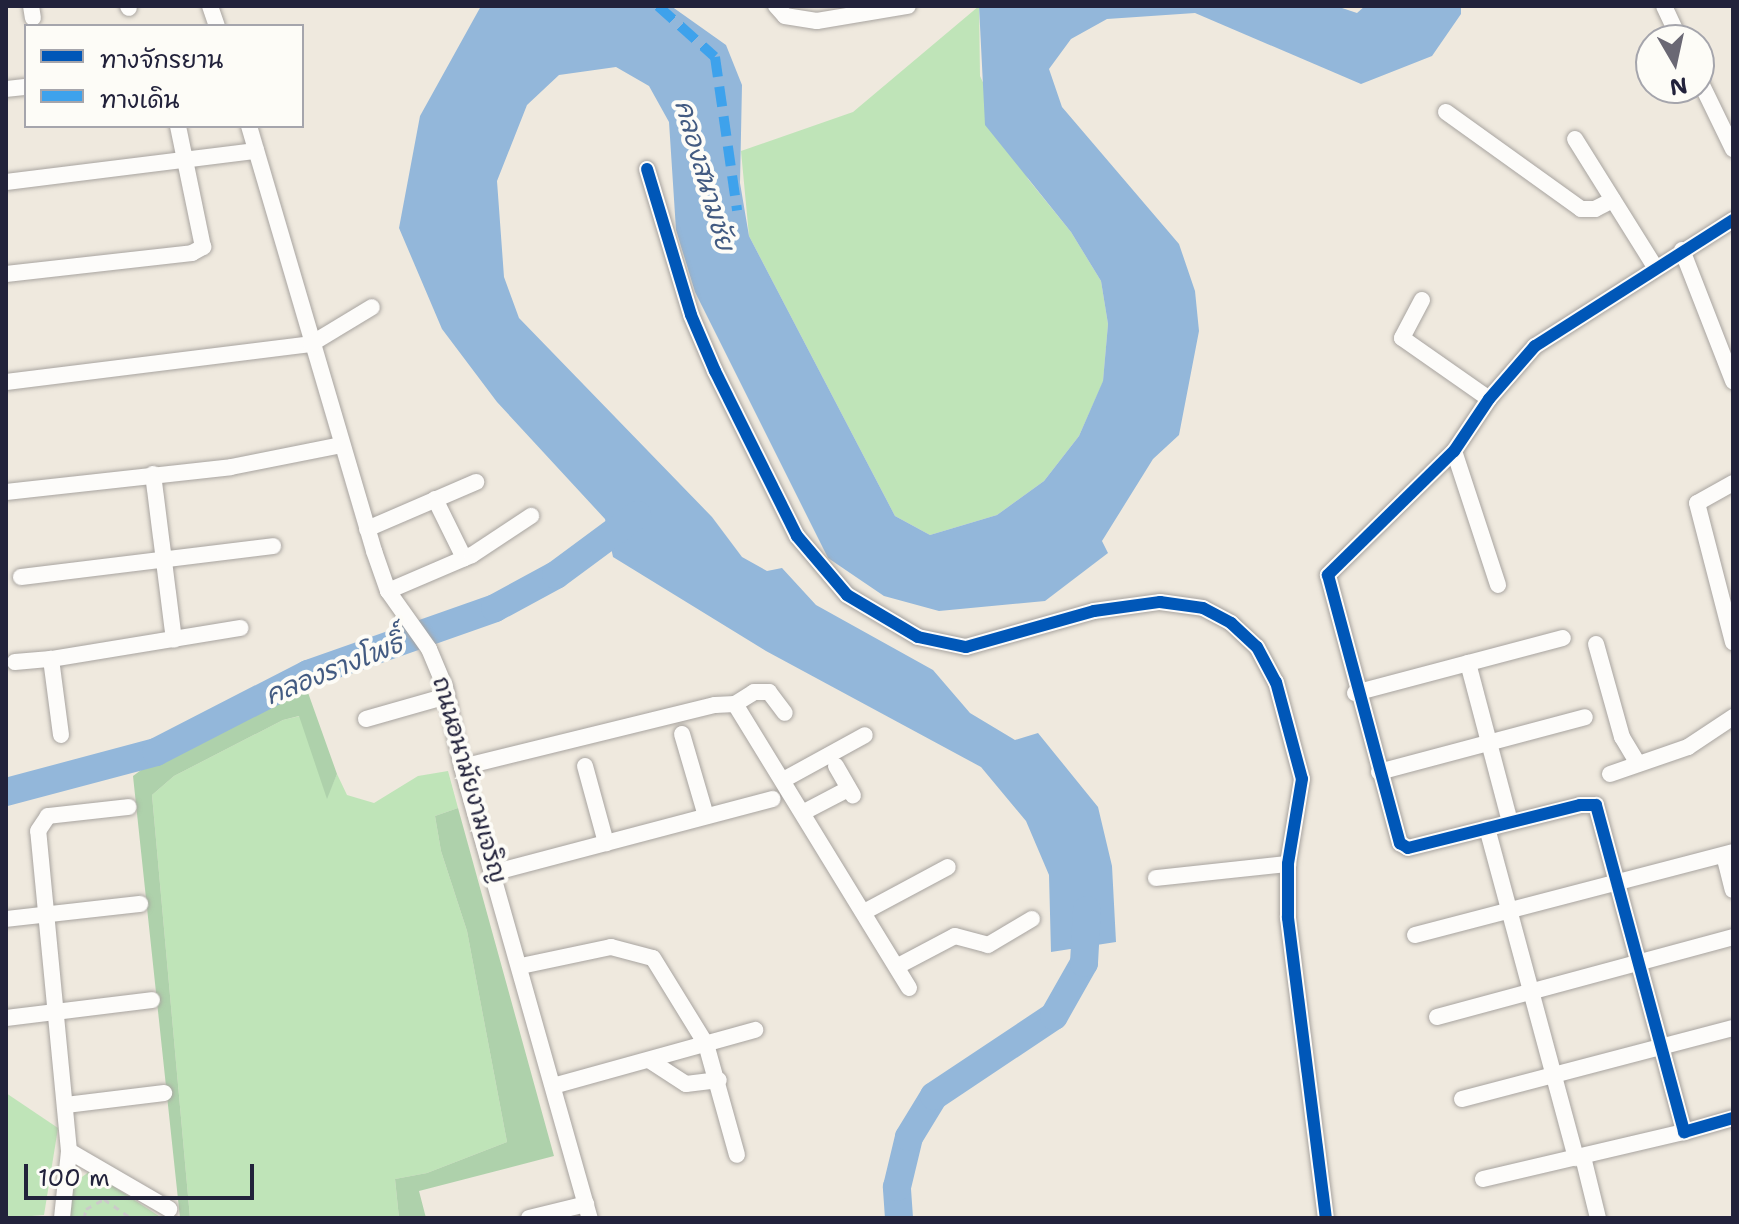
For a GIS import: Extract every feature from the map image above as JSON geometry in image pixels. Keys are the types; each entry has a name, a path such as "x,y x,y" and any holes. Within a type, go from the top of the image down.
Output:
{"street":[{"path":"776,6 785,16 817,21 908,6"},
{"path":"1711,104 1733,149"},
{"path":"1446,112 1581,209 1613,200"},
{"path":"6,274 197,252 205,242 178,128"},
{"name":"ถนนอนามัยงามเจริญ","path":"250,128 341,445 388,591 429,649 447,696 462,767 496,872 588,1211"},
{"path":"1575,139 1655,267"},
{"path":"6,182 256,151"},
{"path":"647,169 696,328 797,536 817,564 847,595 918,637 966,647 1094,611 1160,602 1203,608 1231,623 1257,647 1276,682 1295,740 1302,779 1288,864 1293,981 1326,1218"},
{"path":"1684,1132 1596,805 1405,848 1355,693 1328,571 1454,451 1489,399 1535,346 1733,220"},
{"path":"1682,250 1733,381"},
{"path":"1422,300 1402,338 1489,399"},
{"path":"6,382 311,344 372,307"},
{"path":"6,492 300,457 341,445"},
{"path":"1454,451 1498,585"},
{"path":"153,474 174,640"},
{"path":"367,529 476,482"},
{"path":"1733,483 1697,503 1733,642"},
{"path":"435,499 464,558"},
{"path":"388,591 464,558 531,516"},
{"path":"21,577 273,546"},
{"path":"15,662 51,659 240,628"},
{"path":"1355,693 1563,638"},
{"path":"1596,644 1622,737 1638,764"},
{"path":"51,659 61,735"},
{"path":"1468,663 1510,822"},
{"path":"462,767 715,705 735,704 754,692 769,692 785,713"},
{"path":"366,719 447,696"},
{"path":"735,704 785,779 909,988"},
{"path":"1379,772 1585,717"},
{"path":"1610,774 1688,747 1733,717"},
{"path":"682,734 706,816"},
{"path":"785,779 865,735"},
{"path":"585,766 606,843"},
{"path":"804,812 850,793 836,766"},
{"path":"496,872 773,799"},
{"path":"62,1218 69,1151 58,1011 38,845 41,821 128,807"},
{"path":"1487,828 1554,1075 1598,1218"},
{"path":"1415,935 1728,853 1733,890"},
{"path":"1156,878 1288,864"},
{"path":"864,912 948,867"},
{"path":"6,919 140,904"},
{"path":"898,966 955,936 988,945 1032,919"},
{"path":"1437,1017 1733,937"},
{"path":"521,966 611,947 635,950 653,958 706,1044 719,1080 737,1155"},
{"path":"6,1018 152,1000"},
{"path":"1462,1099 1733,1028"},
{"path":"553,1086 755,1030"},
{"path":"649,1060 686,1084 719,1080"},
{"path":"66,1105 164,1093"},
{"path":"1483,1179 1733,1118"},
{"path":"69,1151 169,1209"},
{"path":"529,1218 588,1211"}],"path":[{"path":"84,1218 86,1209 104,1199 131,1218"}],"green space":[{"path":"979,6 980,76 1028,179 1071,232 1101,281 1108,324 1103,382 1079,436 1044,481 997,515 930,535 895,516 749,236 741,151 853,112"},
{"path":"306,687 337,774 327,799 299,716 283,720 174,776 152,795 190,1218 180,1218 133,776 167,751 288,691"},
{"path":"300,716 327,797 337,774 347,795 374,803 418,776 448,771 458,808 435,816 441,851 467,931 507,1142 427,1173 395,1179 399,1218 190,1218 152,795 174,776 283,720"},
{"path":"458,808 554,1156 419,1191 426,1218 399,1218 395,1179 427,1173 507,1142 467,931 441,851 435,816"},
{"path":"6,1093 58,1128 44,1215 6,1218"},
{"path":"90,1171 162,1218 70,1218 74,1183"}],"water":[{"path":"481,6 671,6 726,45 742,85 740,183 749,236 895,516 930,535 997,515 1044,481 1079,436 1103,381 1108,324 1101,281 1071,232 985,125 979,6 1336,6 1357,13 1365,6 1461,6 1461,14 1432,56 1361,84 1195,13 1107,19 1071,39 1049,69 1062,107 1179,244 1195,291 1199,331 1179,435 1153,459 1102,541 1108,553 1045,601 939,611 884,596 828,558 695,292 676,230 669,122 649,86 616,67 559,75 527,105 497,181 504,277 519,318 712,517 742,557 767,571 782,568 816,605 933,670 970,713 1015,740 1038,733 1098,807 1112,866 1116,942 1051,952 1049,875 1026,821 981,767 766,651 613,557 605,519 497,402 442,329 399,228 420,116"}],"waterway":[{"name":"คลองรางโพธิ์","path":"6,792 156,752 308,674 495,608 556,575 637,515"},
{"name":"คลองสนามชัย","path":"899,1218 897,1187 909,1137 934,1096 1054,1016 1084,963 1087,910"}],"marked path":[{"path":"658,6 715,57 737,210"}],"cycle path":[{"path":"647,169 691,315 715,371 797,536 847,595 918,637 966,647 1094,611 1160,602 1203,608 1231,623 1257,647 1276,682 1302,779 1288,864 1288,918 1326,1218"},
{"path":"1733,220 1535,346 1489,399 1454,451 1328,575 1400,843 1408,848 1580,805 1596,805 1684,1132 1733,1118"}]}
